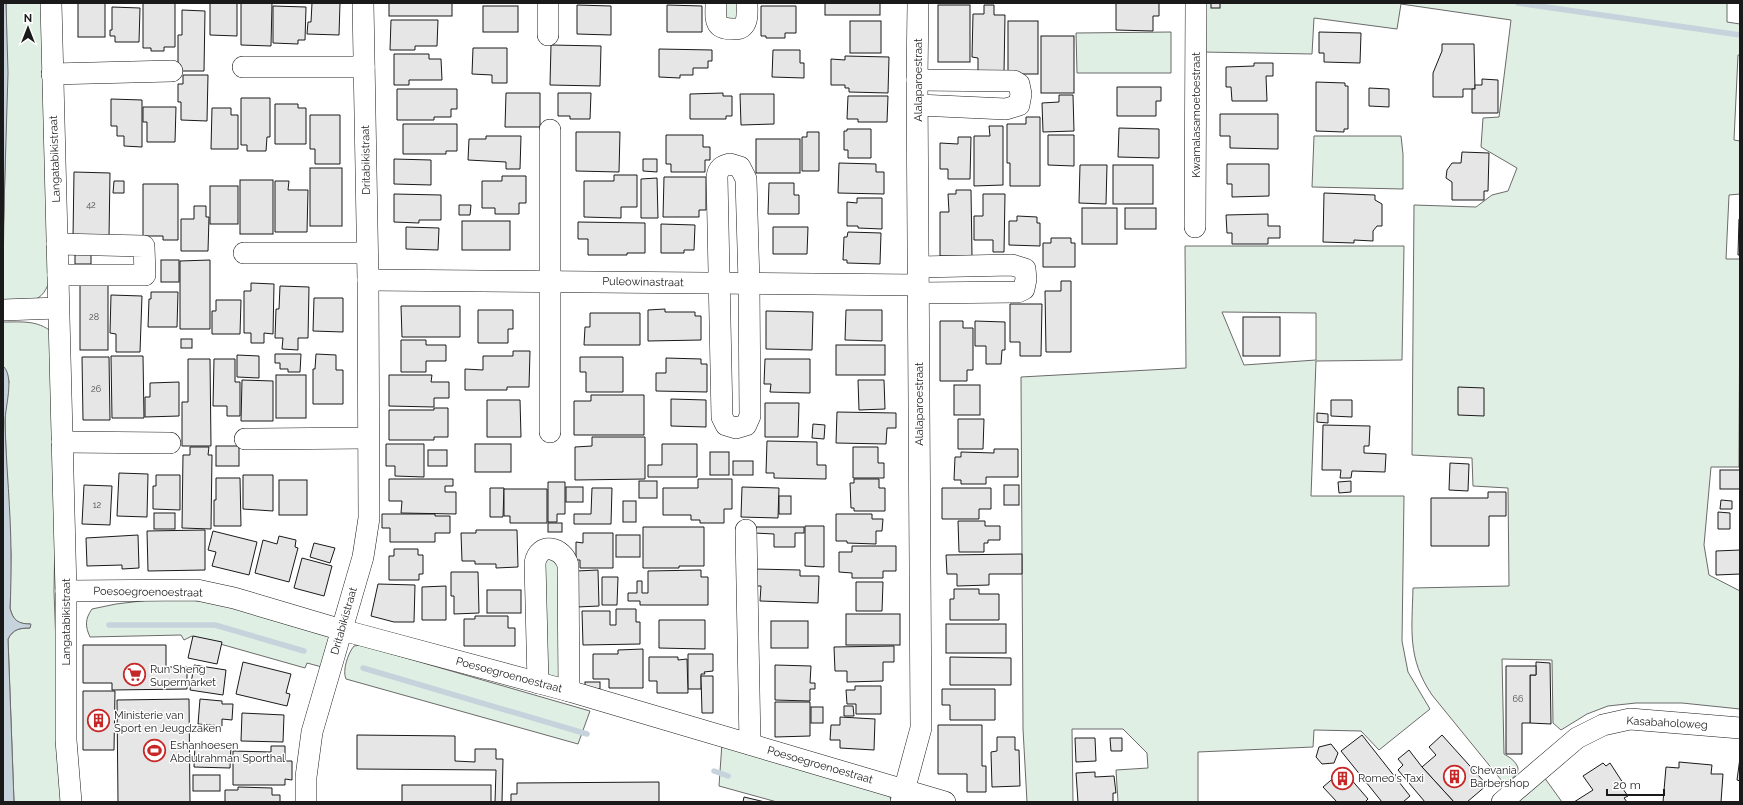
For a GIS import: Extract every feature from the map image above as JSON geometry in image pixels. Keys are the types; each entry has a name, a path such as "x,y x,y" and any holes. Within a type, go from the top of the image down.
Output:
{"street":[{"name":"Langatabikistraat","path":"51,3 66,591 66,740 71,802"},
{"name":"Dritabikistraat","path":"306,802 306,777 312,732 363,557 369,518 368,280 363,3"},
{"path":"548,3 548,35"},
{"path":"716,3 716,20 718,25 724,30 739,30 747,20 747,3"},
{"name":"Alalaparoestraat","path":"903,796 922,728 918,282 918,3"},
{"name":"Kwamalasamoetoestraat","path":"1195,227 1196,3"},
{"path":"243,67 364,67"},
{"path":"52,74 172,71"},
{"path":"917,80 1014,81 1019,84 1021,94 1019,105 1006,109 918,105"},
{"path":"550,130 550,432"},
{"path":"730,164 740,167 746,179 749,284 750,416 746,425 736,428 726,425 722,417 717,177 718,170 722,166 730,164"},
{"path":"57,244 144,246 145,275 58,275"},
{"path":"244,253 367,253"},
{"name":"Puleowinastraat","path":"368,280 720,284 918,282"},
{"path":"3,310 58,308"},
{"path":"245,439 368,438"},
{"path":"62,442 170,443"},
{"path":"746,530 750,744"},
{"path":"538,683 535,563 536,556 540,551 550,548 561,552 566,557 568,564 569,691"},
{"name":"Poesoegroenoestraat","path":"66,591 197,590 234,598 342,630 569,691 750,744 903,796 946,802"},
{"name":"Kasabaholoweg","path":"1502,802 1577,738 1603,725 1630,719 1740,728"}],"green space":[{"path":"6,3 43,3 49,282 46,290 41,295 36,299 25,302 3,302"},
{"path":"719,3 742,3 741,21 725,27"},
{"path":"1201,3 1727,3 1727,22 1740,24 1740,55 1738,55 1734,140 1740,141 1740,194 1729,195 1726,259 1740,259 1739,467 1711,467 1704,545 1709,575 1740,591 1740,709 1682,703 1636,703 1608,706 1587,714 1561,730 1553,723 1552,660 1502,659 1504,754 1514,761 1518,771 1510,780 1502,781 1432,695 1418,669 1415,656 1412,631 1413,588 1509,586 1508,488 1473,486 1472,458 1412,455 1414,205 1476,207 1492,195 1508,191 1517,168 1481,147 1483,118 1499,117 1511,20 1401,4 1397,29 1314,18 1312,54 1202,52"},
{"path":"1171,32 1171,73 1077,73 1076,33"},
{"path":"1314,136 1401,136 1403,154 1403,189 1312,187"},
{"path":"1185,246 1404,246 1402,360 1316,361 1311,496 1404,496 1402,641 1408,672 1430,709 1379,750 1361,731 1314,730 1313,747 1198,752 1198,802 1118,802 1116,770 1148,768 1147,753 1123,729 1072,729 1073,802 1027,802 1023,729 1021,377 1186,368","holes":["1222,312 1316,313 1316,360 1244,365"]},
{"path":"3,322 23,322 41,325 52,332 56,480 54,591 59,726 64,802 14,802 8,639 12,633 17,630 30,628 30,624 22,623 14,619 10,608 11,555 5,412 9,381 3,366"},
{"path":"545,558 561,560 559,679 551,678 546,673"},
{"path":"166,598 221,603 329,636 329,642 322,667 307,663 305,668 192,636 184,640 181,635 90,637 86,623 92,609 116,604"},
{"path":"361,645 590,711 578,744 346,679 346,662 354,646"},
{"path":"722,743 883,791 890,797 892,802 777,802 719,786"},
{"path":"1544,777 1562,802 1514,802"}],"shaded area":[{"path":"3,3 6,3 8,73 3,241"},
{"path":"3,366 7,371 9,384 5,422 11,539 10,608 17,621 31,624 30,628 15,631 8,639 14,802 3,802"}],"building":[{"path":"78,3 105,3 105,37 78,37"},
{"path":"143,3 175,3 175,47 164,47 164,51 151,51 151,48 143,48"},
{"path":"210,3 237,3 237,36 210,35"},
{"path":"241,3 272,3 271,46 241,45"},
{"path":"312,3 340,3 339,35 307,34 308,22 311,22"},
{"path":"389,3 452,3 452,16 389,16"},
{"path":"825,3 880,3 880,15 825,15"},
{"path":"1116,3 1159,3 1159,16 1153,16 1153,31 1116,30"},
{"path":"1211,3 1220,3 1220,8 1211,8"},
{"path":"577,5 611,6 611,35 577,34"},
{"path":"667,5 702,6 702,32 667,32"},
{"path":"938,5 970,5 970,62 938,62"},
{"path":"984,5 994,5 994,15 1005,15 1004,73 978,72 978,58 972,57 973,14 984,14"},
{"path":"273,6 306,7 305,40 298,40 298,44 273,43"},
{"path":"483,6 518,6 518,32 483,32"},
{"path":"761,6 796,6 796,33 785,33 785,38 766,38 766,36 761,36"},
{"path":"112,7 140,8 139,42 115,42 115,36 110,36 110,30 112,30"},
{"path":"182,10 205,11 204,71 178,71 178,35 182,35"},
{"path":"391,20 438,20 437,46 415,46 415,50 390,50"},
{"path":"850,21 881,21 881,53 850,53"},
{"path":"1008,21 1038,21 1038,74 1008,74"},
{"path":"1319,32 1361,33 1360,63 1324,62 1324,53 1319,53"},
{"path":"1041,36 1074,36 1074,93 1041,93"},
{"path":"1442,44 1474,44 1475,89 1463,89 1463,97 1433,97 1433,73 1442,51"},
{"path":"551,45 601,46 600,86 550,85"},
{"path":"473,48 507,48 507,83 492,83 492,75 472,74"},
{"path":"659,49 712,50 712,61 708,61 708,68 693,68 693,75 680,75 680,78 659,77"},
{"path":"773,50 800,50 800,63 804,63 804,78 772,77"},
{"path":"394,54 429,54 429,59 441,59 442,80 409,80 409,85 394,85"},
{"path":"845,56 889,57 888,93 849,92 849,88 845,88 845,85 831,85 831,59 845,60"},
{"path":"1254,63 1273,63 1273,76 1266,76 1267,101 1232,101 1231,87 1226,87 1226,67 1254,66"},
{"path":"183,75 208,75 207,121 181,120 181,102 178,102 178,84 183,84"},
{"path":"1482,79 1498,80 1498,113 1472,113 1472,89 1475,89 1475,85 1482,85"},
{"path":"1316,82 1345,83 1345,86 1348,86 1348,129 1344,129 1344,132 1316,131"},
{"path":"1117,87 1161,87 1161,101 1156,101 1156,116 1117,116"},
{"path":"1369,88 1389,89 1389,107 1369,106"},
{"path":"397,89 457,89 457,109 451,109 451,117 434,117 434,120 397,120"},
{"path":"506,93 540,93 540,127 505,127"},
{"path":"558,93 591,93 590,119 570,119 570,116 558,116"},
{"path":"723,93 723,96 732,96 732,116 726,116 726,119 690,119 690,94"},
{"path":"740,94 774,94 774,124 741,125"},
{"path":"1059,95 1073,95 1074,131 1043,132 1042,103 1059,102"},
{"path":"848,96 888,96 887,122 858,122 858,119 847,119"},
{"path":"241,98 270,98 270,137 267,137 266,151 247,151 247,145 241,145"},
{"path":"111,99 142,100 142,147 124,146 124,136 117,136 117,126 111,126"},
{"path":"275,104 298,104 298,108 306,108 306,144 275,144"},
{"path":"143,107 176,107 175,142 147,142 147,122 143,122"},
{"path":"212,108 231,108 231,115 238,115 238,149 211,149"},
{"path":"1220,114 1278,114 1278,149 1230,148 1230,136 1220,136"},
{"path":"310,115 340,115 340,164 315,164 315,149 310,149"},
{"path":"1026,117 1040,117 1040,186 1010,186 1010,163 1007,163 1007,124 1026,124"},
{"path":"403,124 457,124 457,151 446,151 446,154 403,154"},
{"path":"989,126 1003,126 1003,185 974,186 974,136 990,136"},
{"path":"1119,128 1159,129 1159,158 1118,157"},
{"path":"847,129 871,129 871,158 848,158 848,150 844,150 844,131 847,131"},
{"path":"576,132 620,132 619,172 576,171"},
{"path":"807,132 819,132 819,171 802,171 802,137 807,137"},
{"path":"666,135 703,135 703,147 710,147 710,160 705,160 705,172 671,172 671,164 666,164"},
{"path":"1048,135 1074,135 1074,166 1048,165"},
{"path":"486,136 521,136 520,169 506,169 506,162 468,160 469,139 486,139"},
{"path":"958,137 971,137 970,179 948,179 948,169 940,169 940,143 958,144"},
{"path":"756,139 800,139 800,173 756,173"},
{"path":"1462,152 1489,153 1488,191 1484,191 1484,200 1452,200 1452,182 1446,178 1447,170 1452,163 1461,163"},
{"path":"394,159 431,160 431,185 394,184"},
{"path":"643,159 657,159 657,172 643,171"},
{"path":"839,163 876,164 876,172 884,172 884,194 838,193"},
{"path":"1227,164 1269,164 1269,196 1232,197 1232,184 1227,184"},
{"path":"1080,165 1107,165 1106,204 1079,203"},
{"path":"1113,165 1153,165 1153,204 1113,204"},
{"path":"310,168 342,168 342,226 310,226"},
{"path":"74,172 110,173 109,237 73,237"},
{"path":"614,175 637,175 637,207 621,207 621,218 584,217 584,181 614,181"},
{"path":"502,176 526,176 526,203 519,203 519,214 495,214 495,208 482,208 482,181 502,181"},
{"path":"664,177 706,177 706,210 699,210 699,217 663,217"},
{"path":"657,178 658,218 641,218 641,179"},
{"path":"240,180 273,180 273,234 240,234"},
{"path":"114,181 124,181 124,193 113,193"},
{"path":"275,181 289,181 288,190 308,190 307,232 275,232"},
{"path":"769,183 794,183 794,195 799,195 799,214 768,214"},
{"path":"143,184 178,184 178,240 163,240 163,236 143,236"},
{"path":"210,186 238,186 238,224 210,224"},
{"path":"956,190 971,190 972,256 940,256 940,212 949,212 948,194 956,194"},
{"path":"1324,193 1375,195 1375,200 1382,204 1382,226 1377,226 1373,231 1373,241 1354,240 1354,243 1323,242"},
{"path":"394,194 441,195 441,220 419,220 419,223 394,222"},
{"path":"983,194 1005,194 1004,252 993,252 993,240 974,240 974,216 983,216"},
{"path":"857,198 882,198 882,229 847,226 847,202 857,203"},
{"path":"459,205 471,205 470,215 459,215"},
{"path":"194,206 206,206 206,217 209,217 208,251 181,251 181,219 194,219"},
{"path":"1082,208 1117,208 1117,244 1082,244"},
{"path":"1125,208 1156,208 1156,229 1125,229"},
{"path":"1268,214 1268,226 1280,226 1280,238 1268,238 1268,244 1232,244 1232,233 1227,233 1226,215"},
{"path":"1017,216 1037,217 1037,223 1040,223 1040,246 1009,245 1009,221 1017,221"},
{"path":"1739,219 1740,255 1738,255"},
{"path":"462,221 510,221 510,250 462,250"},
{"path":"578,222 645,223 645,253 627,253 627,255 588,255 588,239 578,239"},
{"path":"661,224 695,225 694,250 684,250 684,253 661,253"},
{"path":"406,227 439,228 438,250 406,249"},
{"path":"773,227 808,227 807,254 773,254"},
{"path":"848,232 881,233 880,264 847,263 847,260 843,260 844,237 847,237"},
{"path":"1051,238 1071,238 1071,243 1075,243 1075,267 1043,267 1043,243 1051,243"},
{"path":"75,251 91,251 91,264 75,264"},
{"path":"161,260 179,260 179,282 161,282"},
{"path":"210,260 210,329 180,329 180,261"},
{"path":"1061,281 1071,281 1071,352 1046,352 1045,291 1061,291"},
{"path":"251,283 274,284 273,334 264,333 264,343 251,343 251,333 244,333 244,291 251,291"},
{"path":"80,284 108,284 108,350 80,350"},
{"path":"280,286 309,287 308,338 298,338 298,350 282,349 283,338 275,338 276,309 279,309"},
{"path":"151,292 178,292 177,327 148,327 149,299 151,299"},
{"path":"111,295 142,296 140,352 116,352 116,334 110,333"},
{"path":"314,298 343,298 343,332 313,331"},
{"path":"216,300 241,300 240,334 212,334 212,311 216,311"},
{"path":"1010,304 1042,304 1041,356 1020,356 1020,342 1010,342"},
{"path":"401,306 460,306 460,337 402,337"},
{"path":"665,309 665,312 695,312 695,316 701,316 701,340 648,341 648,310"},
{"path":"478,310 513,310 513,329 508,329 508,343 478,343"},
{"path":"846,310 882,310 882,341 845,340"},
{"path":"766,311 813,312 812,350 766,349"},
{"path":"590,313 640,313 640,345 584,345 585,327 590,327"},
{"path":"1243,317 1280,317 1280,356 1243,356"},
{"path":"940,321 963,321 963,328 973,328 973,370 967,370 967,381 940,381"},
{"path":"975,321 1005,322 1005,350 1002,350 1001,364 986,364 986,346 975,346"},
{"path":"181,339 192,339 192,348 181,348"},
{"path":"401,340 426,340 426,345 446,345 446,361 426,361 426,372 401,372"},
{"path":"836,345 885,345 885,375 836,375"},
{"path":"513,351 530,351 529,387 507,387 507,390 465,390 465,369 483,370 483,356 513,356"},
{"path":"275,354 301,354 300,372 288,372 288,369 280,369 280,363 275,363"},
{"path":"316,354 336,355 336,370 343,370 343,404 313,404 313,369 315,369"},
{"path":"237,355 259,356 259,378 237,377"},
{"path":"111,356 143,356 144,418 112,418"},
{"path":"82,357 109,357 110,420 83,420"},
{"path":"580,357 623,357 623,392 586,392 586,372 580,372"},
{"path":"666,358 701,359 701,364 707,364 707,392 656,391 656,373 666,373"},
{"path":"188,359 210,359 211,446 182,446 182,402 188,402"},
{"path":"214,359 235,359 235,382 240,382 240,416 227,416 227,406 213,406"},
{"path":"765,359 810,359 810,393 770,392 771,384 764,384"},
{"path":"276,375 306,375 306,418 276,418"},
{"path":"389,375 432,375 431,382 449,382 449,398 434,398 434,407 389,406"},
{"path":"242,380 273,381 273,421 241,421"},
{"path":"858,380 884,380 885,409 859,410"},
{"path":"179,382 179,416 145,417 145,397 150,397 150,383"},
{"path":"954,385 980,385 980,415 954,415"},
{"path":"1458,387 1484,388 1484,416 1458,415"},
{"path":"591,395 644,395 644,435 574,435 574,401 591,401"},
{"path":"671,399 706,400 706,427 671,426"},
{"path":"487,400 520,400 521,437 487,437"},
{"path":"1331,400 1352,400 1352,417 1331,416"},
{"path":"765,403 799,403 798,437 765,437"},
{"path":"434,408 448,408 448,437 434,437 434,440 389,440 389,410 434,410"},
{"path":"837,412 896,413 896,428 887,428 886,444 836,443"},
{"path":"1317,413 1328,414 1328,423 1317,422"},
{"path":"958,419 984,419 983,449 958,449"},
{"path":"813,424 825,425 824,439 812,438"},
{"path":"1323,425 1370,426 1369,446 1364,446 1364,453 1386,454 1385,472 1352,471 1351,478 1340,478 1341,470 1322,470"},
{"path":"592,437 645,437 645,479 575,480 575,447 592,446"},
{"path":"767,441 817,442 817,465 826,465 826,479 774,478 774,473 766,473"},
{"path":"386,444 424,444 424,477 395,476 395,466 386,466"},
{"path":"475,444 511,444 511,472 475,472"},
{"path":"662,444 697,444 697,477 648,477 648,465 662,465"},
{"path":"216,446 239,446 239,466 216,466"},
{"path":"190,447 209,447 208,455 212,455 211,529 182,528 183,455 190,455"},
{"path":"853,447 878,447 878,463 884,463 884,478 853,478"},
{"path":"994,449 1018,449 1018,477 986,477 986,484 961,484 961,480 954,480 955,457 961,457 961,452 994,453"},
{"path":"428,450 447,450 447,466 428,466"},
{"path":"710,452 729,452 729,475 710,475"},
{"path":"733,461 753,461 753,475 733,475"},
{"path":"1450,463 1469,464 1468,491 1449,490"},
{"path":"1720,470 1740,470 1740,489 1720,489"},
{"path":"119,473 148,474 147,517 117,516"},
{"path":"156,475 180,475 180,510 153,509 153,486 156,486"},
{"path":"243,475 273,475 273,511 243,509"},
{"path":"216,478 240,478 241,526 214,526"},
{"path":"389,479 453,479 453,486 445,486 445,492 456,492 456,514 401,513 402,501 389,501"},
{"path":"698,479 732,479 732,509 724,509 724,523 700,523 700,520 691,520 691,515 663,515 663,488 698,488"},
{"path":"854,479 879,479 879,488 885,488 885,511 854,511 854,508 851,508 850,483 854,483"},
{"path":"279,480 307,480 307,515 279,515"},
{"path":"639,481 657,481 657,498 639,498"},
{"path":"1351,481 1351,492 1339,493 1338,482"},
{"path":"548,482 565,482 565,514 557,514 557,522 548,522"},
{"path":"84,485 112,486 110,525 82,524"},
{"path":"1004,485 1019,485 1019,505 1004,505"},
{"path":"566,487 583,487 583,502 566,502"},
{"path":"742,487 779,488 778,518 741,517"},
{"path":"490,488 504,488 503,517 490,517"},
{"path":"592,488 612,488 611,524 574,524 574,514 591,514"},
{"path":"942,488 991,488 991,509 979,509 979,519 942,519"},
{"path":"504,489 547,489 547,523 510,523 510,516 504,516"},
{"path":"1488,492 1506,492 1506,516 1489,516 1489,546 1431,546 1431,498 1488,498"},
{"path":"779,496 791,496 791,514 779,514"},
{"path":"1721,500 1732,501 1732,509 1720,509"},
{"path":"623,501 636,501 636,522 623,522"},
{"path":"1718,512 1730,513 1730,529 1718,529"},
{"path":"154,513 175,513 175,529 154,529"},
{"path":"382,514 435,514 435,516 450,516 450,533 435,533 435,542 390,542 390,528 382,528"},
{"path":"836,514 872,514 872,519 883,519 882,531 876,531 876,544 836,541"},
{"path":"958,521 985,521 985,526 1000,526 1000,540 988,540 988,543 984,543 984,552 959,552"},
{"path":"548,523 562,523 562,532 548,532"},
{"path":"805,526 824,526 824,567 805,566"},
{"path":"643,527 704,527 704,566 643,568"},
{"path":"754,527 804,527 804,533 795,533 795,547 774,547 774,534 754,533"},
{"path":"205,530 205,570 148,571 147,531"},
{"path":"476,530 517,530 518,567 496,568 496,564 475,564 475,561 462,561 461,533 476,533"},
{"path":"213,531 257,542 249,575 212,566 216,552 208,550"},
{"path":"583,533 613,533 613,568 580,568 580,560 576,560 576,542 583,543"},
{"path":"138,535 139,568 122,569 122,565 87,566 86,538"},
{"path":"616,535 640,535 640,557 616,557"},
{"path":"279,536 296,540 295,547 298,548 289,582 255,573 263,540 277,544"},
{"path":"314,543 335,548 330,563 310,557"},
{"path":"852,546 896,546 896,571 883,571 883,578 852,578 852,573 839,572 839,552 852,552"},
{"path":"394,549 418,549 418,555 423,555 423,574 419,574 419,580 389,580 389,556 394,556"},
{"path":"1740,550 1740,574 1716,575 1716,551"},
{"path":"1022,554 1022,574 989,574 989,585 957,586 957,574 947,574 946,555"},
{"path":"302,558 332,566 324,596 294,588"},
{"path":"754,569 800,570 800,576 819,576 818,603 760,601 761,586 754,586"},
{"path":"598,570 599,606 577,607 576,571"},
{"path":"701,570 701,577 708,577 708,605 640,605 640,601 628,601 628,593 637,593 637,581 642,581 642,593 648,593 648,571"},
{"path":"451,572 478,572 479,613 454,614 454,596 451,596"},
{"path":"602,577 618,577 617,605 602,605"},
{"path":"856,582 883,582 882,611 856,611"},
{"path":"378,584 415,585 414,622 394,622 371,616"},
{"path":"446,586 446,620 422,620 422,587"},
{"path":"954,589 979,589 979,594 999,594 999,620 950,620 950,599 954,599"},
{"path":"487,590 521,590 521,613 487,613"},
{"path":"616,609 636,609 636,622 640,622 640,644 583,645 582,611 610,611 610,625 616,625"},
{"path":"846,614 900,614 900,645 846,645"},
{"path":"475,616 508,616 508,628 515,628 515,646 464,646 464,619 475,619"},
{"path":"659,620 705,620 705,649 659,648"},
{"path":"771,621 808,621 808,648 771,648"},
{"path":"946,624 1006,624 1006,653 946,653"},
{"path":"193,636 222,642 217,664 188,658"},
{"name":"Run Sheng Supermarket","path":"83,645 166,645 166,667 187,667 187,689 112,690 112,683 83,683"},
{"path":"894,646 894,662 883,662 883,681 847,682 847,671 835,671 834,647"},
{"path":"643,649 643,688 609,688 609,679 593,679 593,654 618,654 618,650"},
{"path":"688,654 713,654 713,671 704,672 705,674 701,674 701,689 688,689"},
{"path":"649,657 678,657 678,660 687,659 688,693 657,693 657,681 649,681"},
{"path":"950,657 1011,658 1011,685 950,685"},
{"path":"243,662 291,674 286,693 290,694 287,706 236,694"},
{"path":"1536,662 1550,663 1551,724 1530,723 1530,675 1536,675"},
{"path":"194,665 226,670 223,695 190,690"},
{"path":"775,665 811,666 810,683 815,683 815,689 810,689 810,701 775,700"},
{"path":"1506,666 1536,666 1536,675 1530,675 1530,723 1522,723 1522,754 1506,754"},
{"path":"701,676 713,676 713,713 702,713"},
{"path":"585,682 600,682 600,689 585,689"},
{"path":"855,686 881,686 881,714 856,714 856,704 847,704 846,690 855,690"},
{"path":"942,689 995,689 995,720 950,720 950,705 942,705"},
{"name":"Ministerie van Sport en Jeugdzaken","path":"83,691 115,691 114,750 83,750"},
{"name":"Eshanhoesen Abdulrahman Sporthal","path":"189,699 190,802 118,802 117,700"},
{"path":"200,699 222,701 222,704 233,704 232,720 222,719 222,726 198,724"},
{"path":"775,702 810,702 810,736 775,737"},
{"path":"844,706 853,706 854,716 844,716"},
{"path":"811,707 823,707 823,723 811,723"},
{"path":"242,713 284,715 283,742 241,741"},
{"path":"840,717 875,719 874,750 840,748 840,740 830,740 831,725 840,725"},
{"path":"938,725 982,725 982,766 986,766 986,792 967,792 967,774 938,774"},
{"path":"357,735 455,736 455,761 475,762 475,749 496,749 496,759 503,759 502,802 495,802 496,770 357,769"},
{"path":"1362,735 1410,796 1403,802 1382,802 1341,751"},
{"name":"Chevania Barbershop","path":"1442,735 1487,785 1467,802 1454,802 1422,767 1436,755 1429,747"},
{"path":"997,737 1015,737 1015,750 1019,750 1020,786 992,787 991,752 997,751"},
{"path":"1075,738 1095,738 1096,761 1076,762"},
{"path":"1110,738 1122,738 1122,751 1111,751"},
{"path":"1331,744 1338,753 1334,763 1322,764 1316,757 1319,747"},
{"path":"195,745 231,746 230,768 194,767"},
{"path":"271,746 285,746 285,761 292,761 292,780 285,779 285,785 233,785 233,751 271,752"},
{"path":"1409,750 1422,767 1454,802 1425,802 1398,770 1403,765 1398,759"},
{"path":"1740,758 1740,781 1737,780"},
{"path":"1679,762 1712,765 1711,774 1723,774 1721,802 1663,802 1666,767 1679,768"},
{"path":"1603,763 1606,766 1610,763 1623,783 1620,785 1628,796 1624,798 1627,802 1574,802 1593,790 1583,776"},
{"name":"Romeo's Taxi","path":"1343,770 1368,799 1365,802 1337,802 1323,787"},
{"path":"1095,772 1095,777 1114,776 1116,793 1113,793 1113,802 1078,802 1076,773"},
{"path":"193,775 220,775 220,791 193,791"},
{"path":"659,782 659,802 511,802 511,794 517,794 517,783"},
{"path":"402,785 491,785 491,802 402,802"},
{"path":"238,787 272,788 272,795 280,795 280,802 225,802 225,790 238,790"},
{"path":"744,797 765,802 743,802"}],"waterway":[{"path":"1518,3 1740,35"},
{"path":"109,625 215,625 304,651"},
{"path":"363,668 587,734"},
{"path":"714,771 728,776"}],"place":[{"name":"Run Sheng Supermarket","path":"135,675"},
{"name":"Ministerie van Sport en Jeugdzaken","path":"99,721"},
{"name":"Eshanhoesen Abdulrahman Sporthal","path":"154,751"},
{"name":"Chevania Barbershop","path":"1455,776"},
{"name":"Romeo's Taxi","path":"1342,778"}]}
